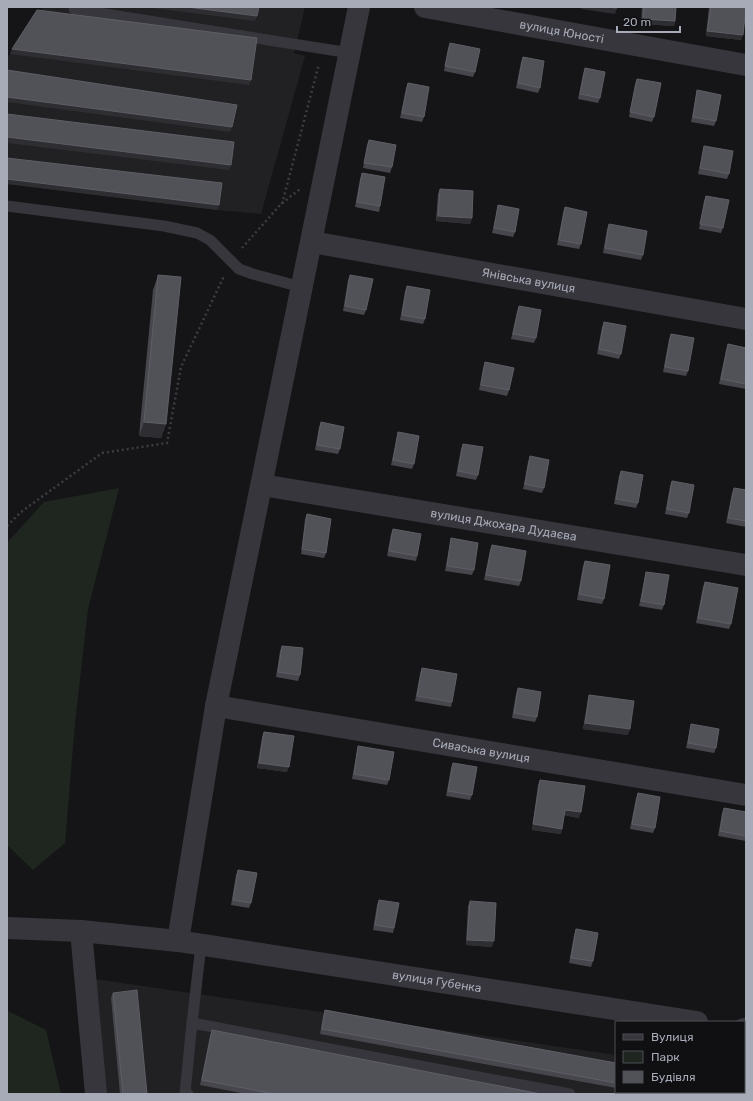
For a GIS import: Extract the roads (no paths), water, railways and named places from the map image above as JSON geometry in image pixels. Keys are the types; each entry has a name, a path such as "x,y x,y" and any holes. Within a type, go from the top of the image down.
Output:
{"street":[{"path":"178,942 216,706 359,7"},
{"name":"вулиця Юності","path":"425,7 746,65"},
{"name":"Янівська вулиця","path":"312,242 746,319"},
{"name":"вулиця Джохара Дудаєва","path":"262,485 746,565"},
{"name":"Сиваська вулиця","path":"216,706 746,794"},
{"name":"вулиця Губенка","path":"7,928 81,931 201,945 691,1021"},
{"path":"81,931 96,1094"}],"lane":[{"path":"74,9 350,53"},
{"path":"7,206 164,226 197,233 210,240 239,269 302,287"},
{"path":"188,1094 186,1094 192,1023 201,945"},
{"path":"192,1023 570,1094"}]}
